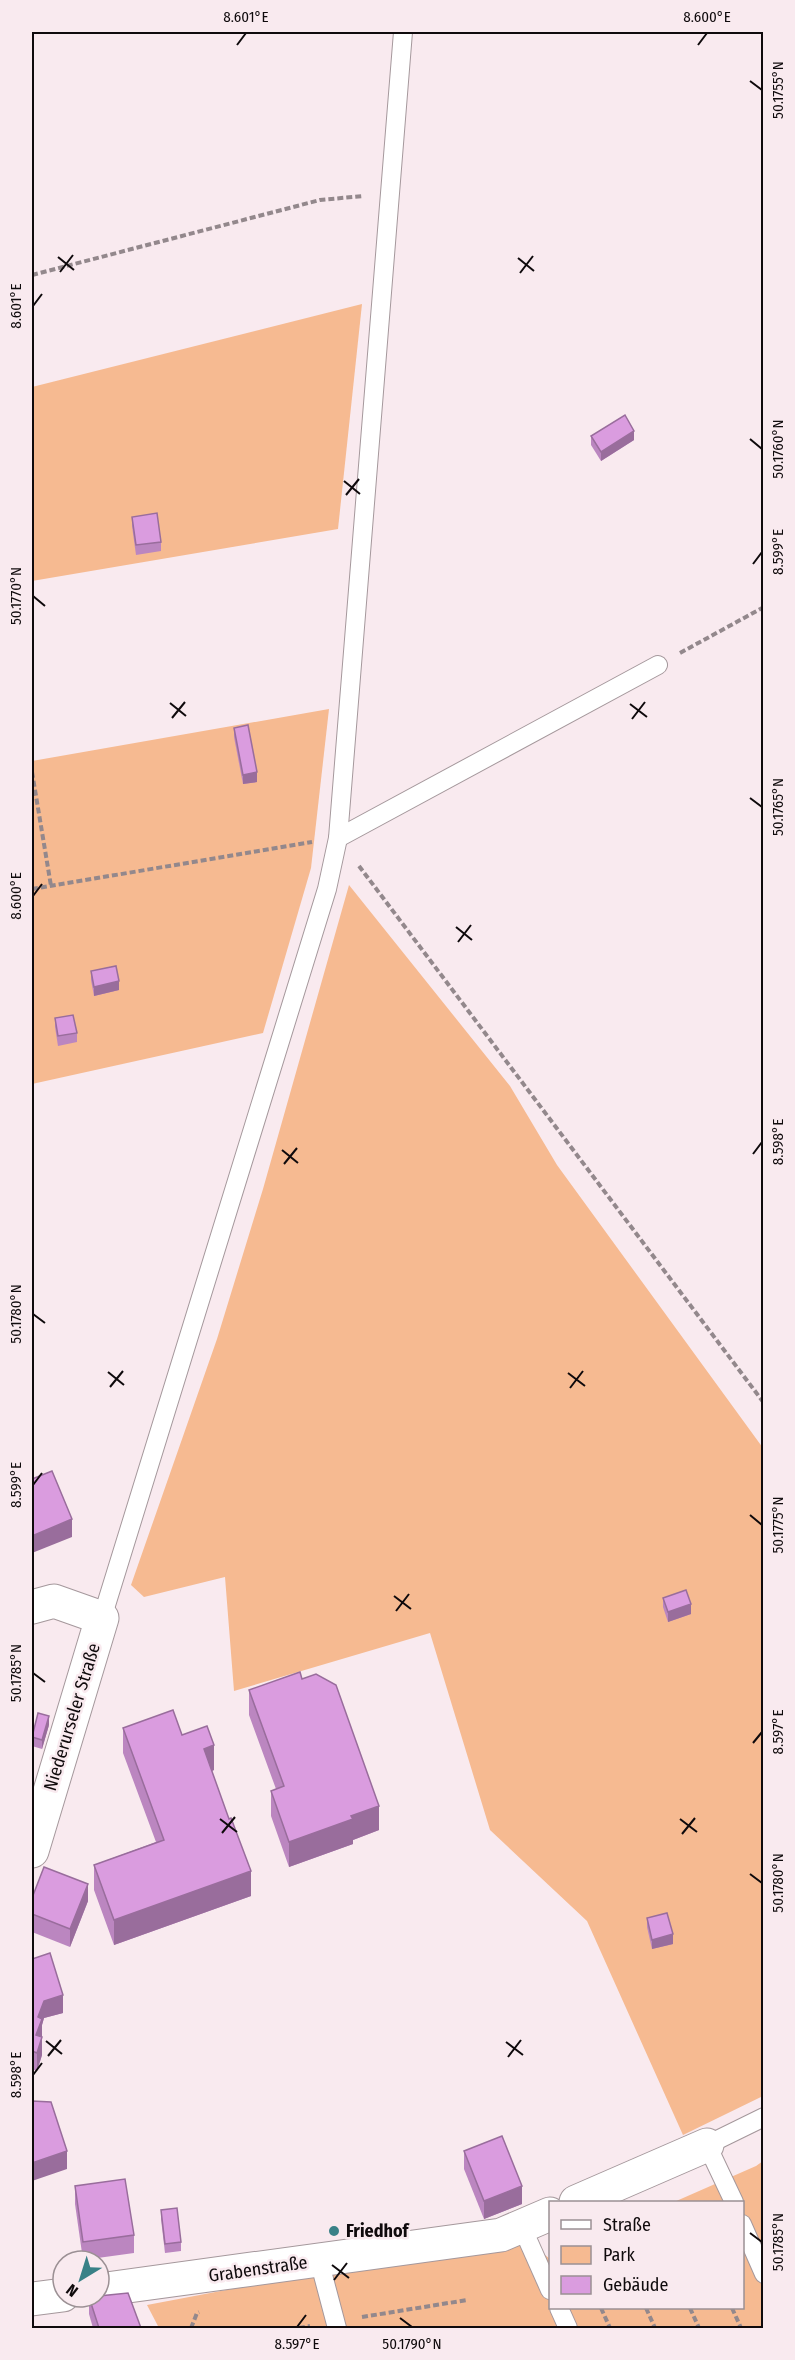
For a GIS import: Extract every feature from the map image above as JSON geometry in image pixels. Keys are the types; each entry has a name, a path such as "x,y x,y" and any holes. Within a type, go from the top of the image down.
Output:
{"street":[{"path":"32,1607 54,1601 102,1618"},
{"name":"Niederurseler Straße","path":"32,1851 102,1618"},
{"path":"578,2201 707,2145"},
{"name":"Grabenstraße","path":"111,2288 501,2235 536,2220"},
{"path":"32,2299 51,2297"}],"lane":[{"path":"102,1618 327,889 338,838 404,32"},
{"path":"338,838 658,665"},
{"path":"734,2201 707,2145 764,2117"},
{"name":"Grabenstraße","path":"536,2220 549,2285"},
{"path":"744,2229 764,2274"},
{"path":"319,2260 336,2325"},
{"path":"560,2309 568,2328"}],"path":[{"path":"32,275 321,200 390,193"},
{"path":"658,665 764,607"},
{"path":"32,772 51,886"},
{"path":"32,889 338,838 764,1403"},
{"path":"299,2328 336,2325 467,2300"},
{"path":"602,2309 610,2328"},
{"path":"647,2309 655,2328"},
{"path":"691,2309 699,2328"},
{"path":"733,2309 741,2328"}],"green space":[{"path":"362,304 338,529 32,581 32,387"},
{"path":"329,709 311,868 263,1033 32,1084 32,761"},
{"path":"349,885 510,1086 557,1165 763,1448 763,2096 683,2135 587,1921 490,1830 430,1633 234,1691 225,1577 144,1597 131,1585 217,1339 263,1189"},
{"path":"763,2161 763,2328 159,2328 147,2305 321,2272 529,2242 549,2258 549,2309 744,2309 744,2201 676,2201"}],"building":[{"path":"625,415 634,431 601,452 591,436"},
{"path":"157,513 161,542 136,545 132,517"},
{"path":"248,725 257,772 243,775 234,728"},
{"path":"116,966 119,981 94,987 91,971"},
{"path":"73,1015 77,1033 58,1036 55,1018"},
{"path":"52,1471 72,1519 32,1536 32,1479"},
{"path":"686,1590 691,1604 668,1612 663,1598"},
{"path":"300,1672 302,1679 316,1674 336,1685 379,1806 351,1816 353,1819 289,1842 271,1791 284,1786 249,1690"},
{"path":"173,1710 182,1735 207,1726 214,1745 204,1749 229,1819 231,1818 251,1871 114,1920 94,1865 164,1840 123,1728"},
{"path":"38,1713 49,1716 42,1740 32,1737"},
{"path":"44,1867 88,1884 70,1929 32,1914 32,1898"},
{"path":"667,1913 673,1934 652,1940 647,1918"},
{"path":"50,1953 63,1995 44,2001 38,2017 42,2019 36,2035 42,2037 37,2053 32,2051 32,1959"},
{"path":"32,2101 51,2102 67,2151 32,2163"},
{"path":"502,2136 522,2186 484,2201 464,2151"},
{"path":"125,2179 134,2235 83,2242 75,2186"},
{"path":"177,2208 181,2242 165,2244 161,2210"},
{"path":"128,2293 141,2328 99,2328 93,2309 111,2309 111,2295"}],"place":[{"name":"Friedhof","path":"334,2231"}]}
